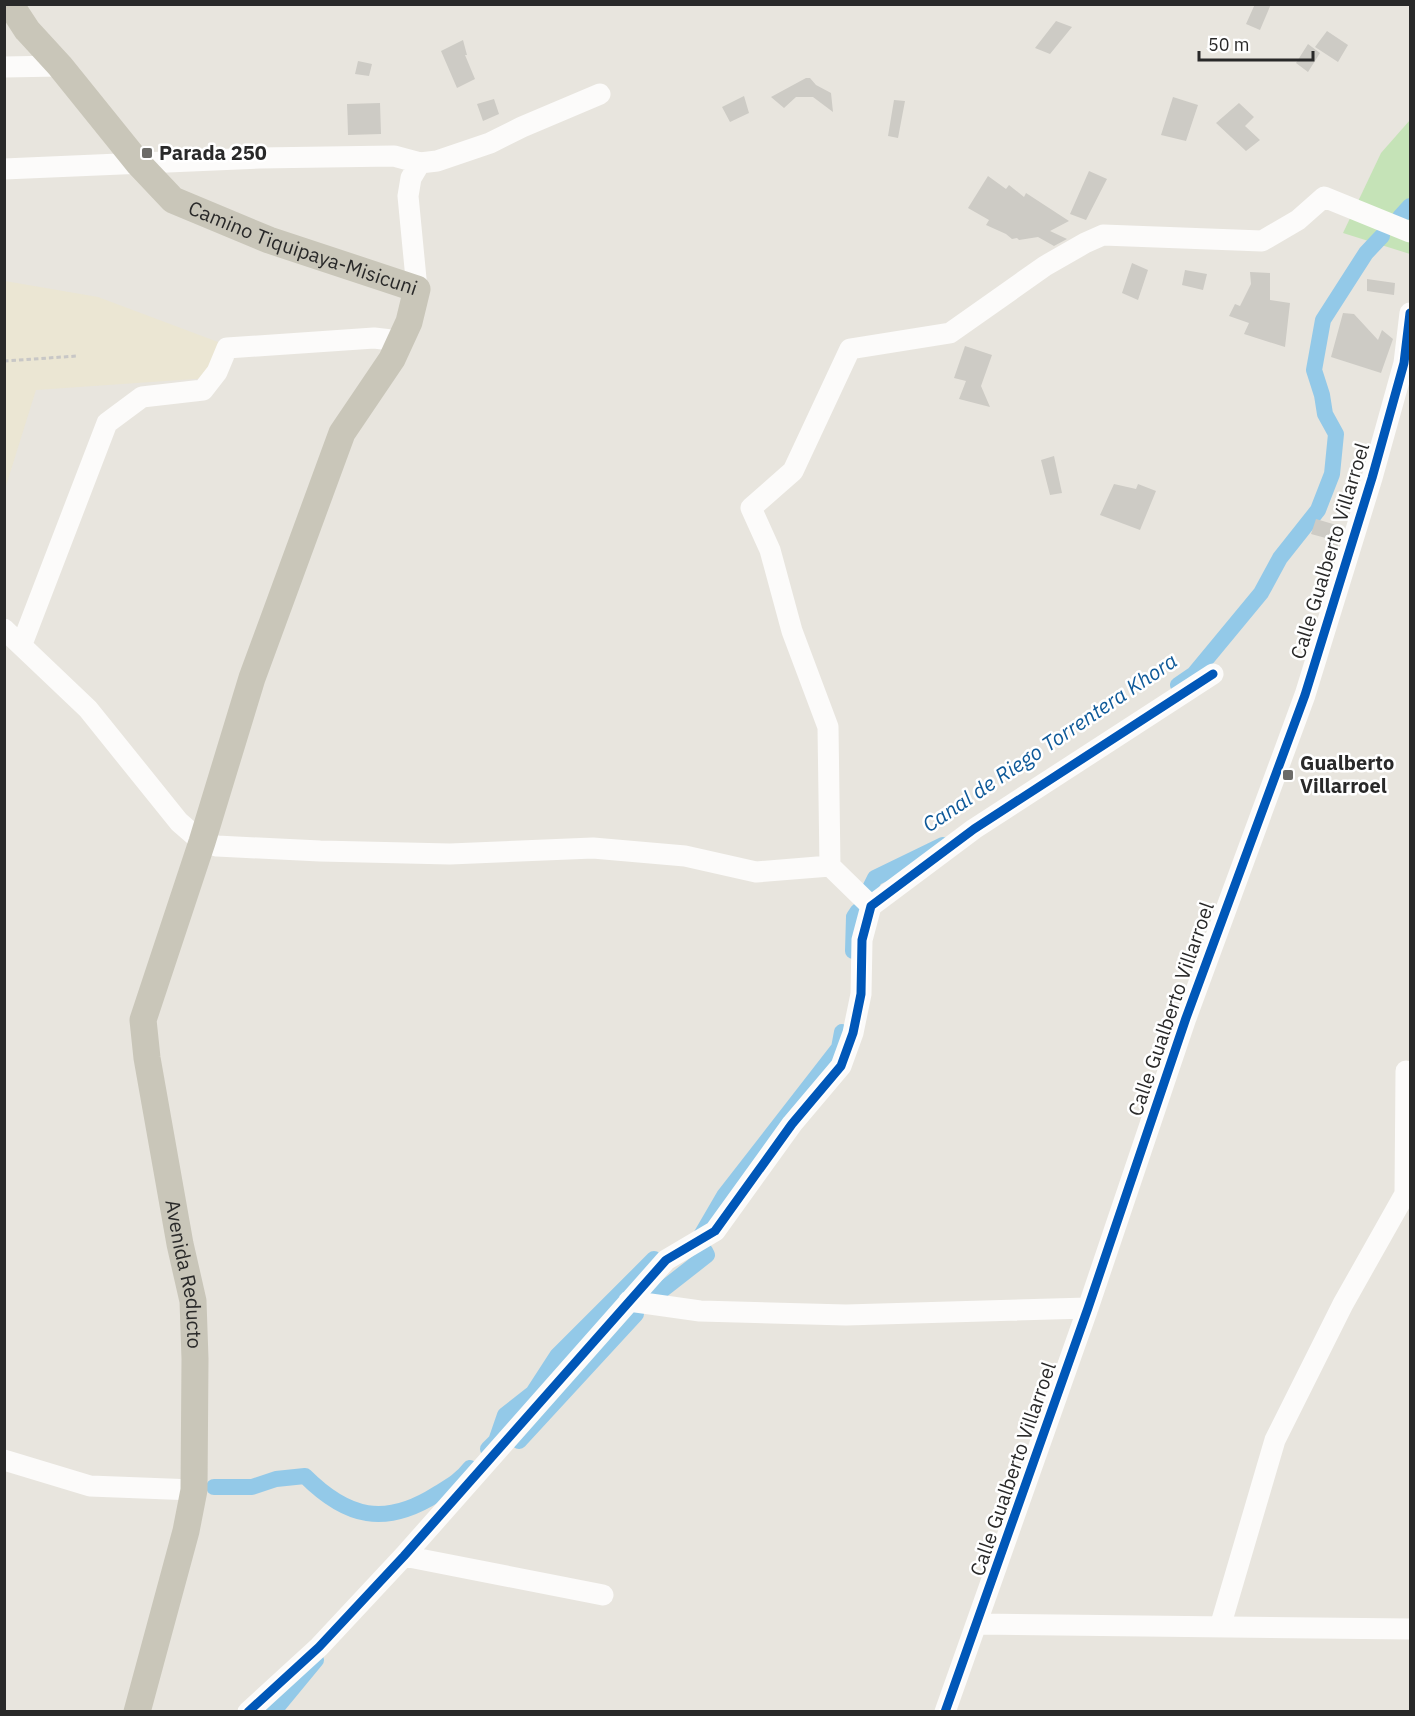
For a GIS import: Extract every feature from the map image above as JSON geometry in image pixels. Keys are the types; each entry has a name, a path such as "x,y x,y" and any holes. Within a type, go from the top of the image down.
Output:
{"main road":[{"name":"Camino Tiquipaya-Misicuni","path":"10,4 27,30 60,66 139,164 174,200 269,240 417,289 409,322 392,359 342,433 252,678 202,842"},
{"name":"Avenida Reducto","path":"136,1712 186,1531 194,1490 193,1301 180,1244 142,1020 202,842"}],"street":[{"path":"4,67 60,66"},
{"path":"4,170 259,158 394,156 420,164 490,143 600,94"},
{"path":"417,289 408,196 411,178 420,164"},
{"path":"871,906 830,866 828,727 792,631 770,550 751,508 793,471 850,349 950,333 1045,266 1103,235 1262,241 1298,220 1324,197 1410,232"},
{"name":"Calle Gualberto Villarroel","path":"945,1712 1088,1308 1186,1018 1305,695 1372,478 1404,363 1410,313"},
{"path":"22,644 107,423 142,397 203,390 217,372 227,348 374,338 400,341"},
{"path":"4,629 88,709 179,822 202,842 217,846 320,851 450,854 593,848 685,856 756,872 830,866"},
{"path":"248,1712 319,1647 404,1556 666,1260 715,1230 792,1124 841,1066 853,1033 861,994 862,940 871,906 974,829 1213,674"},
{"path":"1220,1627 1275,1440 1343,1304 1405,1194 1406,1071"},
{"path":"630,1301 700,1311 846,1315 1088,1308"},
{"path":"4,1460 90,1486 194,1490"},
{"path":"404,1556 603,1594"},
{"path":"977,1624 1410,1629"}],"path":[{"path":"4,361 77,356"}],"shaded area":[{"path":"5,281 98,297 218,342 209,378 36,390 5,489"}],"green space":[{"path":"1410,120 1410,254 1343,233 1381,153"}],"building":[{"path":"1255,4 1271,4 1260,30 1246,24"},
{"path":"1056,21 1072,27 1050,54 1035,48"},
{"path":"1327,31 1348,45 1338,62 1315,47"},
{"path":"463,40 467,55 465,55 475,79 457,88 441,51"},
{"path":"1308,44 1320,53 1308,72 1296,63"},
{"path":"358,61 372,64 369,76 355,74"},
{"path":"810,78 816,85 831,93 833,112 813,97 796,97 784,108 771,97"},
{"path":"744,96 749,113 730,122 722,107"},
{"path":"1173,97 1198,105 1186,141 1161,135"},
{"path":"494,99 499,114 483,121 477,104"},
{"path":"894,100 905,101 898,138 888,136"},
{"path":"380,103 381,134 348,135 347,104"},
{"path":"1239,103 1254,117 1245,126 1260,140 1246,151 1216,123"},
{"path":"1089,171 1107,179 1086,220 1070,214"},
{"path":"988,176 1006,189 1009,185 1024,197 1026,193 1069,221 1050,231 1067,239 1054,246 1038,237 1012,239 986,225 989,220 968,208"},
{"path":"1132,263 1148,270 1138,300 1122,293"},
{"path":"1185,270 1207,274 1203,290 1182,285"},
{"path":"1250,272 1270,273 1270,300 1290,303 1285,347 1244,334 1249,323 1229,316 1235,304 1240,306 1251,284"},
{"path":"1367,279 1395,283 1394,295 1367,291"},
{"path":"1343,313 1354,314 1378,340 1382,330 1393,339 1381,373 1331,357"},
{"path":"965,346 992,355 981,386 990,407 959,399 966,381 954,378"},
{"path":"1054,456 1062,493 1050,495 1041,460"},
{"path":"1114,484 1136,489 1138,484 1156,491 1140,530 1100,515"},
{"path":"1316,519 1343,527 1336,552 1329,550 1333,540 1311,534"}],"waterway":[{"name":"Canal de Riego Torrentera Khora","path":"1400,217 1410,206"},
{"name":"Canal de Riego Torrentera Khora","path":"1178,685 1194,674 1261,593 1280,558 1318,510 1332,474 1336,434 1325,414 1314,370 1323,320 1366,253 1382,236"},
{"name":"Canal de Riego Torrentera Khora","path":"870,888 875,878 943,845"},
{"name":"Canal de Riego Torrentera Khora","path":"853,951 854,917 858,911"},
{"name":"Canal de Riego Torrentera Khora","path":"696,1240 699,1239 724,1196 839,1048 842,1032"},
{"name":"Canal de Riego Torrentera Khora","path":"647,1302 707,1255 705,1251"},
{"name":"Canal de Riego Torrentera Khora","path":"488,1449 496,1441 505,1415 533,1393 557,1356 654,1259"},
{"name":"Canal de Riego Torrentera Khora","path":"519,1441 636,1314"},
{"name":"Canal de Riego Torrentera Khora","path":"214,1487 252,1487 276,1479 305,1476 336,1501 352,1509 383,1514 400,1511 437,1494 463,1476 470,1468"},
{"name":"Canal de Riego Torrentera Khora","path":"273,1712 316,1660"}],"cycle path":[{"path":"945,1712 1088,1308 1186,1018 1305,695 1372,478 1404,363 1410,313"},
{"path":"248,1712 319,1647 404,1556 666,1260 715,1231 792,1124 841,1066 853,1033 861,994 862,940 871,906 974,829 1213,674"}],"place":[{"name":"Parada 250","path":"147,153"},
{"name":"Gualberto Villarroel","path":"1288,775"}]}
